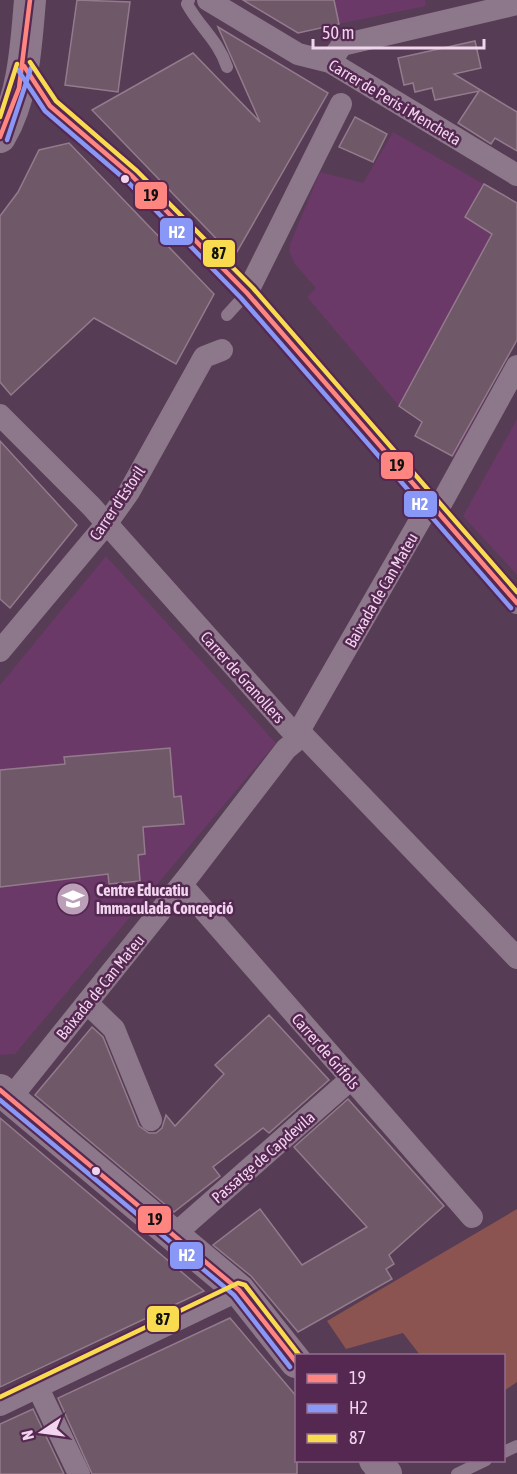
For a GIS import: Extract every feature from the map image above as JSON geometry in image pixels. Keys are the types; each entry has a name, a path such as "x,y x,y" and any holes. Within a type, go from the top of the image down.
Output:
{"street":[{"path":"1,134 24,66 30,0"},
{"name":"Carrer de Peris i Mencheta","path":"208,0 298,54 330,62 517,176"},
{"path":"330,62 342,45 517,4"},
{"path":"24,66 50,106 132,176 247,293 429,514 517,603"},
{"path":"247,293 341,104"},
{"name":"Carrer d'Estoril","path":"0,651 107,523 129,492 204,357 222,350"},
{"name":"Baixada de Can Mateu","path":"5,1095 87,1003 303,730 517,366"},
{"name":"Carrer de Granollers","path":"0,415 107,523 290,729 303,730 517,958"},
{"name":"Carrer de Grífols","path":"182,885 472,1217"},
{"path":"87,1003 114,1029 151,1120"},
{"name":"Passatge de Capdevila","path":"175,1234 351,1079"},
{"path":"5,1095 175,1234 239,1290 295,1360"},
{"path":"0,1405 239,1290"},
{"path":"38,1388 79,1474"},
{"path":"376,1462 386,1474"}],"lane":[{"path":"189,0 187,4 195,17 219,45 227,67"},
{"path":"227,315 247,293"},
{"path":"457,1474 484,1462"}],"shaded area":[{"path":"334,0 425,0 426,6 339,24"},
{"path":"393,132 517,203 517,340 454,457 415,436 422,422 399,406 307,297 316,288 294,263 290,253 290,244 320,172 363,183"},
{"path":"517,419 517,575 463,516"},
{"name":"Centre Educatiu Immaculada Concepció","path":"106,556 276,743 15,1054 0,1055 0,685"},
{"path":"517,1209 517,1382 505,1390 505,1354 419,1354 403,1333 346,1349 327,1321"}],"building":[{"path":"77,0 130,2 118,92 65,85"},
{"path":"243,0 334,0 339,24 298,33"},
{"path":"218,27 328,93 234,257 92,110 193,53 260,122"},
{"path":"475,41 481,68 454,74 517,112 517,151 495,138 491,144 458,123 479,91 435,100 432,88 415,92 413,83 404,85 398,58"},
{"path":"355,117 387,134 373,162 339,147"},
{"path":"69,143 214,294 176,364 94,318 11,395 0,382 0,216 18,192 39,150"},
{"path":"484,184 517,203 517,340 452,456 415,436 422,422 399,406 492,234 465,217"},
{"path":"0,441 77,525 10,608 0,599"},
{"path":"170,748 174,797 181,796 184,824 143,827 145,854 138,855 140,881 109,884 108,874 0,887 0,770 65,764 64,757"},
{"path":"269,1015 329,1080 269,1133 263,1128 213,1167 220,1176 174,1212 35,1095 92,1027 103,1037 139,1126 149,1133 156,1133 162,1128 166,1115 175,1126 224,1074 215,1065"},
{"path":"348,1099 444,1206 389,1255 394,1264 386,1269 392,1279 298,1332 251,1276 213,1245 260,1209 302,1265 367,1227 294,1147"},
{"path":"0,1118 204,1291 0,1387"},
{"path":"230,1318 295,1395 297,1474 92,1474 58,1398"},
{"path":"33,1409 64,1474 0,1474 0,1424"}],"transit line":[{"name":"19","path":"0,137 19,88 30,0"},
{"name":"87","path":"30,62 56,101 137,171 253,288 517,592"},
{"name":"87","path":"0,117 17,64"},
{"name":"19","path":"24,66 50,106 132,176 247,293 517,603"},
{"name":"H2","path":"7,140 31,68"},
{"name":"H2","path":"18,70 45,111 127,181 241,298 511,608"},
{"name":"19","path":"0,1090 239,1290 295,1361"},
{"name":"H2","path":"0,1100 234,1295 290,1367"},
{"name":"87","path":"0,1397 238,1283 245,1285 298,1354"}],"place":[{"name":"Centre Educatiu Immaculada Concepció","path":"73,899"}]}
